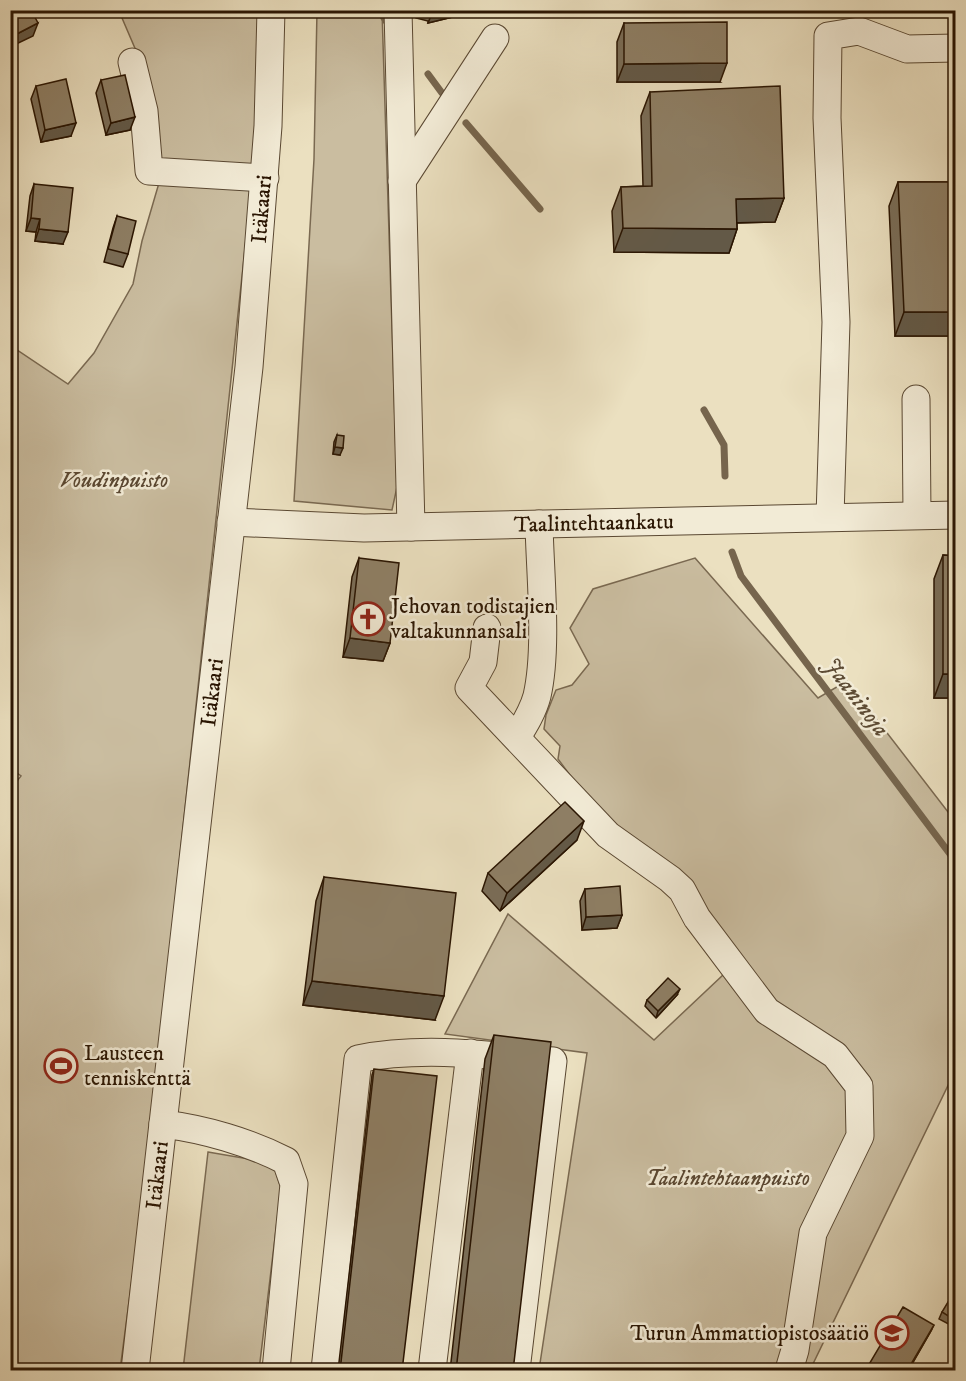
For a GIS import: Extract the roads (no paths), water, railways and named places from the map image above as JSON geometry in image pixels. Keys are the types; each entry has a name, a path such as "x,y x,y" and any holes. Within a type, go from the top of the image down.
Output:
{"street":[{"name":"Itäkaari","path":"135,1371 249,367 265,178 271,10"},
{"path":"398,10 411,526"},
{"path":"830,517 836,322 827,118 828,36 859,31 907,49 956,48"},
{"path":"402,181 495,38"},
{"path":"132,62 144,111 149,171 265,178"},
{"path":"916,399 917,515"},
{"name":"Taalintehtaankatu","path":"231,522 364,528 956,515"},
{"path":"517,737 530,715 537,696 541,664 539,524"},
{"path":"487,628 483,662 469,688 608,835 682,890 697,918 767,1011 835,1055 859,1086 860,1136 813,1233 795,1350 789,1371"},
{"path":"325,1371 358,1059 376,1055 471,1053 553,1061 516,1371"},
{"path":"432,1371 471,1053"},
{"path":"163,1124 203,1129 267,1151 286,1161 294,1184 276,1371"}],"waterway":[{"name":"Jaaninoja","path":"379,10 388,24"},
{"name":"Jaaninoja","path":"428,74 442,93"},
{"name":"Jaaninoja","path":"466,123 540,209"},
{"name":"Jaaninoja","path":"704,410 724,445 725,476"},
{"name":"Jaaninoja","path":"732,552 741,576 956,862"}],"place":[{"name":"Jehovan todistajien valtakunnansali","path":"368,619"},
{"name":"Lausteen tenniskenttä","path":"61,1066"},
{"name":"Turun Ammattiopistosäätiö","path":"892,1333"}],"park label":[{"name":"Voudinpuisto","path":"114,480"},
{"name":"Taalintehtaanpuisto","path":"728,1178"}]}
